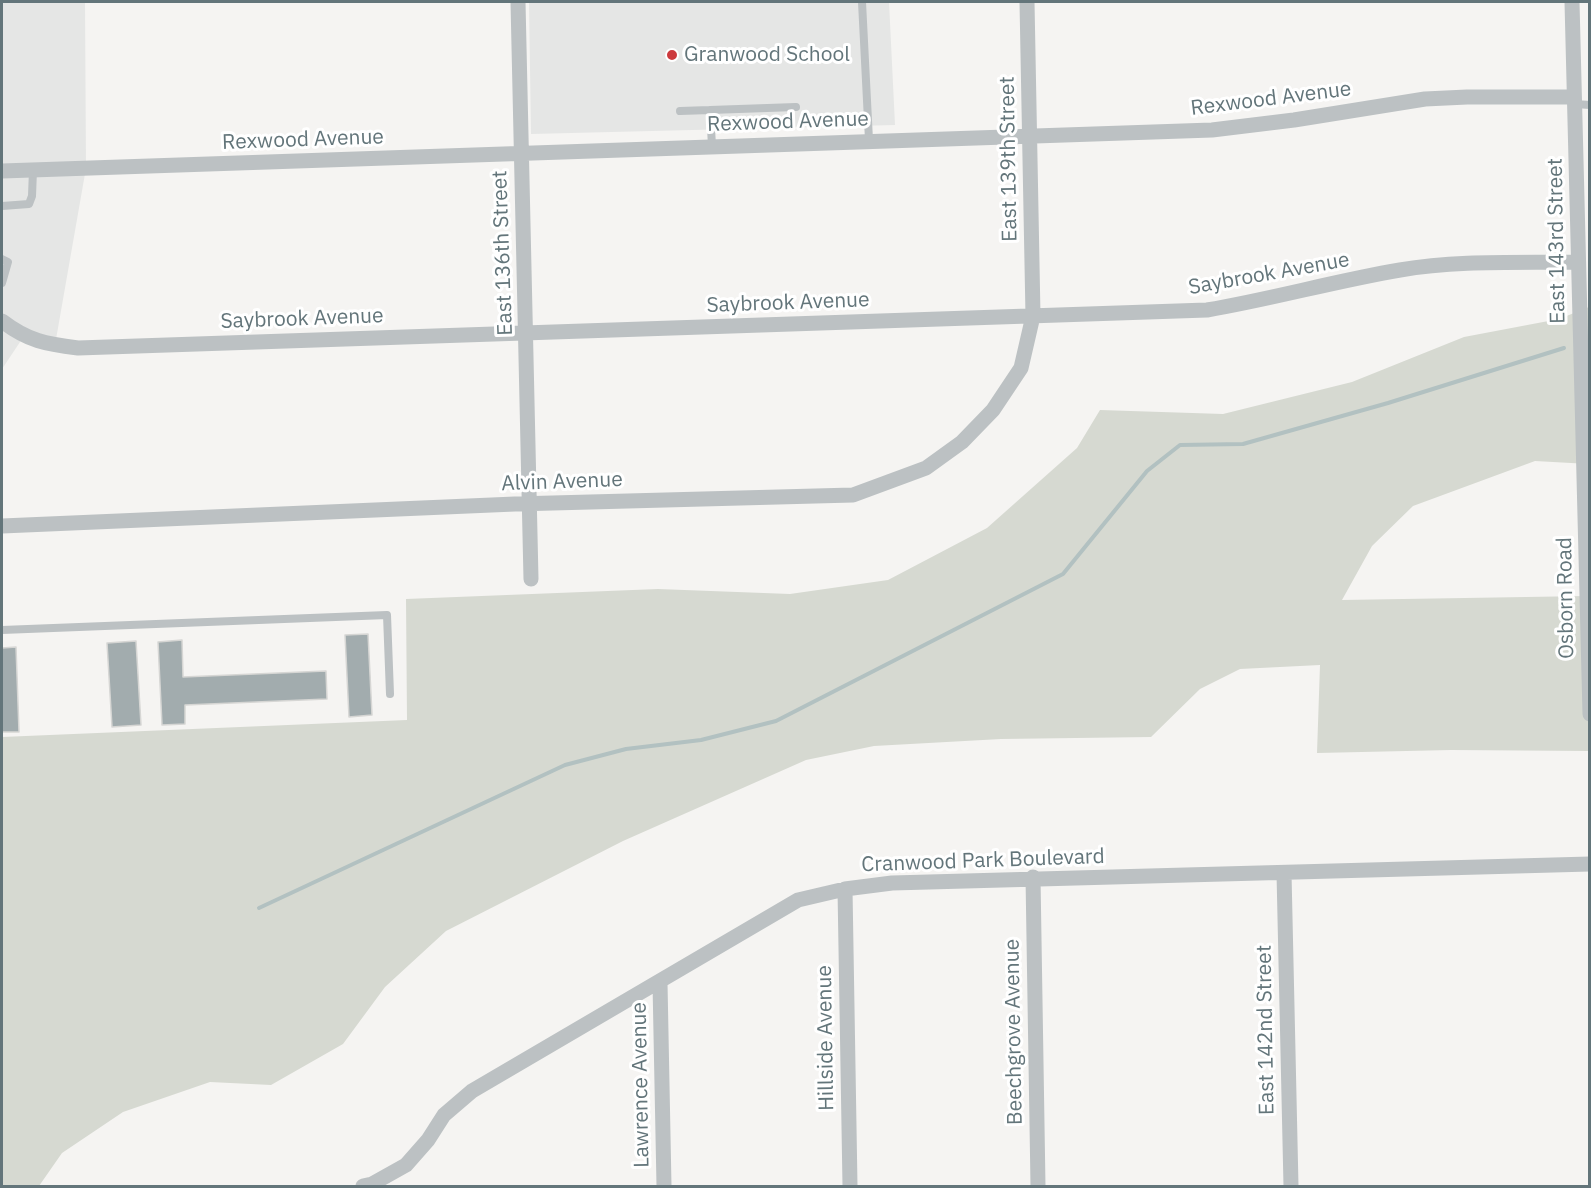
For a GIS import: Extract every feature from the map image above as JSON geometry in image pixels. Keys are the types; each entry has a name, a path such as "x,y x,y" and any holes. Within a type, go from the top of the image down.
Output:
{"street":[{"name":"East 136th Street","path":"518,2 531,579"},
{"name":"East 139th Street","path":"1027,2 1033,316"},
{"name":"East 143rd Street","path":"1572,2 1580,102 1584,480"},
{"name":"Rexwood Avenue","path":"2,171 1212,130 1294,120 1425,99 1467,97 1580,102"},
{"name":"Saybrook Avenue","path":"2,322 18,333 42,343 78,348 1207,310 1421,267 1581,253"},
{"name":"Alvin Avenue","path":"2,526 529,504 853,495 926,468 962,442 993,410 1021,368 1033,316"},
{"name":"Osborn Road","path":"1584,480 1590,714"},
{"name":"Cranwood Park Boulevard","path":"363,1186 372,1184 406,1165 428,1140 444,1115 472,1091 660,983 798,900 845,889 892,883 1033,877 1284,873 1590,864"},
{"name":"East 142nd Street","path":"1284,873 1291,1186"},
{"name":"Beechgrove Avenue","path":"1033,877 1038,1186"},
{"name":"Hillside Avenue","path":"845,889 850,1186"},
{"name":"Lawrence Avenue","path":"660,983 664,1186"}],"lane":[{"path":"862,2 869,140"},
{"path":"680,111 796,107"},
{"path":"710,110 712,146"},
{"path":"2,206 29,204 32,196 33,170"},
{"path":"2,259 8,262 2,283"},
{"path":"2,630 387,615 390,694"}],"shaded area":[{"path":"2,2 85,2 86,168 55,345 24,336 2,369"},
{"path":"529,2 889,2 895,125 531,134"},
{"path":"1589,307 1589,464 1535,461 1413,506 1372,546 1342,600 1587,596 1589,751 1451,750 1317,753 1320,665 1240,669 1200,689 1151,737 1001,739 874,746 806,760 623,841 446,931 385,987 343,1044 271,1085 210,1082 123,1112 62,1153 39,1186 2,1186 2,737 407,720 406,599 658,589 790,594 888,580 987,528 1077,448 1100,410 1223,414 1352,382 1464,337 1559,319"}],"building":[{"path":"368,634 372,715 349,717 345,635"},
{"path":"182,640 183,677 326,671 327,699 185,705 185,724 162,725 158,642"},
{"path":"136,641 141,725 112,727 107,643"},
{"path":"16,647 19,732 2,732 2,648"}],"waterway":[{"path":"259,908 565,765 626,749 701,740 776,721 1063,574 1147,471 1180,445 1243,444 1388,403 1564,348"}],"place":[{"name":"Granwood School","path":"672,55"}]}
